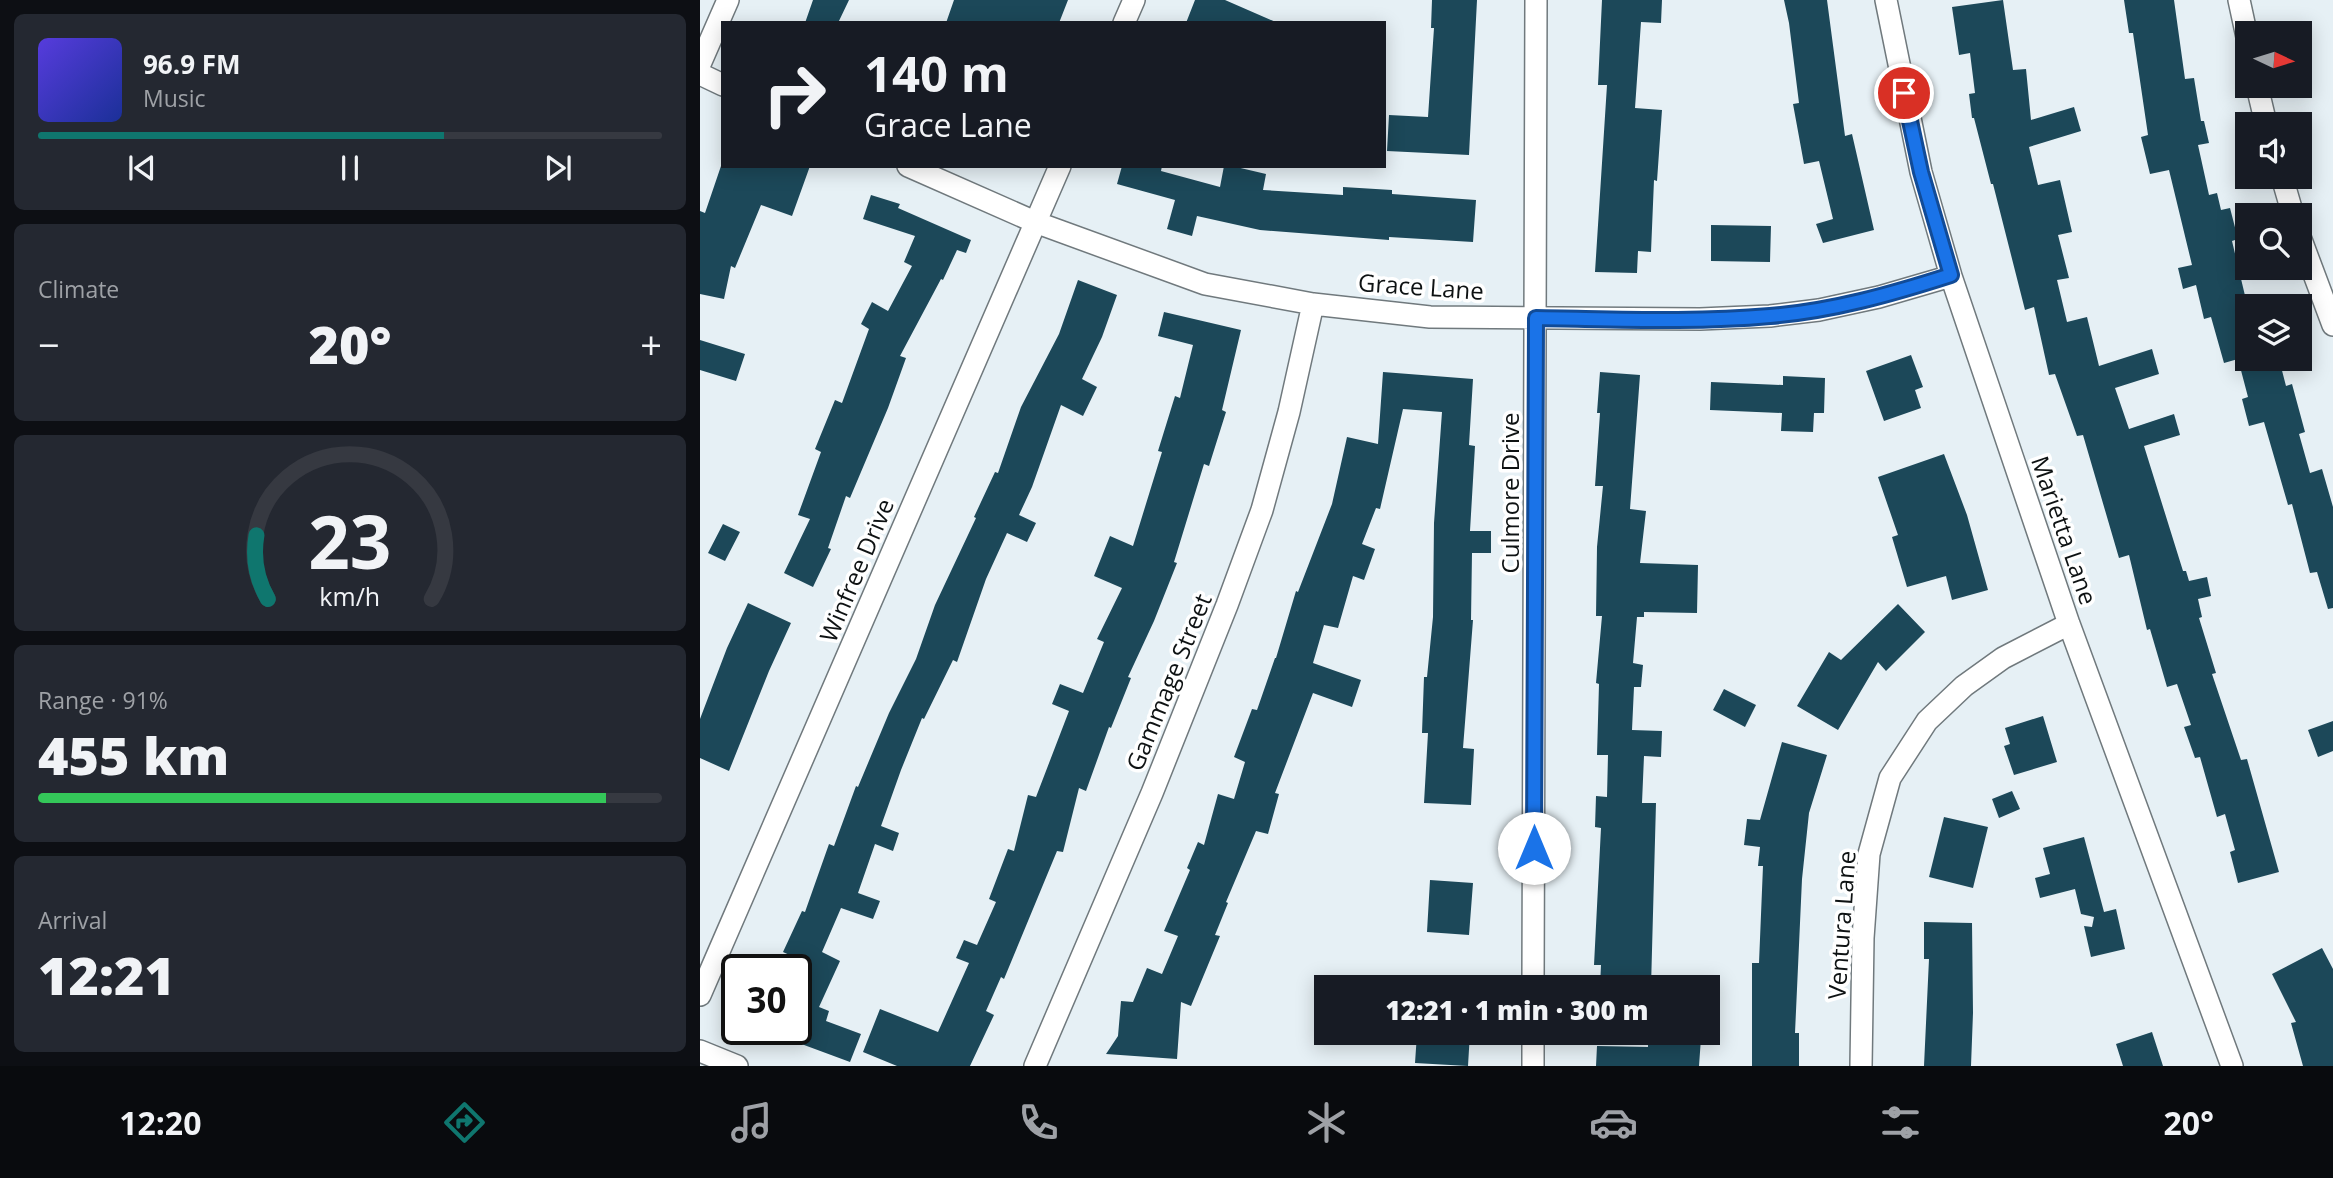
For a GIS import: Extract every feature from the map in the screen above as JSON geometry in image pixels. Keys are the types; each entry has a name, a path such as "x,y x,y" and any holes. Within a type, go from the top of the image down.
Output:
{"street":[{"path":"700,64 728,0"},
{"path":"1125,21 1134,0"},
{"name":"Culmore Drive","path":"1533,975 1536,0"},
{"name":"Marietta Lane","path":"1886,0 1892,41 1921,172 1951,275 2069,624 2232,1066"},
{"path":"2239,0 2244,21"},
{"path":"700,75 721,84"},
{"name":"Grace Lane","path":"913,168 1035,222 1205,284 1313,304 1430,317 1700,319 1770,316 1879,298 1951,275"},
{"name":"Winfree Drive","path":"700,995 1059,168"},
{"path":"2312,269 2333,325"},
{"name":"Gammage Street","path":"1035,1066 1157,780 1227,606 1262,510 1289,412 1313,304"},
{"name":"Ventura Lane","path":"1861,1066 1863,938 1869,854 1890,778 1927,722 1964,686 2003,658 2069,624"},
{"path":"1533,1045 1533,1066"},
{"path":"700,1051 737,1066"}],"building":[{"path":"813,0 849,0 839,21 806,21"},
{"path":"954,0 1068,0 1060,21 947,21"},
{"path":"1195,0 1225,0 1273,21 1187,21"},
{"path":"1432,0 1477,0 1469,155 1387,151 1389,115 1428,117 1434,28 1431,28"},
{"path":"1602,0 1662,0 1661,23 1641,22 1635,108 1662,110 1657,181 1654,180 1651,252 1638,251 1637,273 1595,272 1607,85 1598,85"},
{"path":"1784,0 1827,0 1845,136 1852,134 1874,230 1823,243 1816,224 1833,219 1819,161 1804,164 1793,104 1799,103"},
{"path":"2003,0 2013,70 2026,69 2031,120 2074,107 2081,131 2029,147 2038,185 2060,180 2072,232 2058,235 2069,278 2057,280 2067,322 2087,317 2099,366 2152,349 2159,374 2115,388 2129,429 2174,414 2180,435 2144,446 2183,571 2186,571 2189,581 2207,577 2211,596 2198,599 2202,617 2199,618 2216,673 2212,674 2241,760 2247,759 2279,872 2238,883 2230,852 2235,850 2225,814 2217,817 2200,757 2195,758 2184,727 2191,725 2177,684 2167,687 2150,629 2147,630 2129,555 2119,558 2083,435 2077,436 2055,374 2049,375 2034,307 2025,310 1993,184 1972,118 1969,94 1975,93 1970,53 1959,55 1952,7"},
{"path":"2124,0 2174,0 2185,79 2194,78 2201,121 2204,121 2209,143 2198,145 2209,195 2217,193 2221,210 2230,208 2235,227 2235,240 2232,241 2235,280 2241,280 2245,294 2235,294 2235,360 2224,363 2211,317 2204,319 2196,285 2183,289 2178,268 2192,265 2169,170 2150,174 2141,137 2148,135 2133,33 2129,33"},
{"path":"721,166 809,168 792,216 761,205 735,268 731,266 724,299 700,294 700,211 705,213"},
{"path":"1121,168 1162,168 1161,171 1220,187 1224,168 1240,168 1266,174 1263,190 1343,195 1343,187 1392,190 1392,194 1476,200 1473,242 1389,237 1389,240 1260,230 1197,216 1192,236 1167,229 1175,200 1117,184"},
{"path":"871,195 900,204 898,208 971,240 966,253 957,250 900,356 906,358 888,408 850,498 846,496 828,548 831,549 813,587 784,573 810,519 798,515 821,452 815,449 835,400 842,403 869,329 861,324 872,302 888,311 912,266 904,262 915,236 863,219"},
{"path":"1711,225 1771,226 1770,262 1711,261"},
{"path":"1078,280 1117,295 1102,337 1082,379 1097,387 1083,416 1061,405 1032,487 1019,515 1036,523 1027,542 1007,533 986,579 957,662 953,660 924,719 922,718 901,770 881,826 899,833 893,851 875,844 858,893 880,901 873,919 841,908 822,952 840,961 819,1007 829,1011 826,1021 861,1034 850,1062 804,1045 812,1045 812,954 783,952 802,911 805,912 829,844 834,846 856,786 858,787 889,713 916,659 935,605 976,518 974,517 995,472 998,473 1021,407 1059,334"},
{"path":"1164,312 1241,330 1222,410 1226,412 1209,466 1204,464 1174,562 1177,563 1128,677 1131,678 1111,728 1109,727 1086,791 1079,788 1063,852 1057,851 1004,979 1001,977 986,1011 994,1015 970,1066 897,1066 863,1052 880,1009 938,1032 969,963 956,958 964,940 977,945 996,902 989,899 1008,849 1014,851 1028,795 1036,797 1069,711 1052,704 1060,684 1083,693 1104,642 1097,639 1122,588 1094,576 1110,536 1133,546 1162,452 1158,451 1175,396 1180,398 1193,345 1158,336"},
{"path":"700,340 745,354 736,381 700,370"},
{"path":"1911,355 1923,387 1915,390 1921,408 1884,421 1866,371"},
{"path":"2241,371 2282,371 2286,386 2292,384 2305,432 2299,434 2310,473 2322,469 2333,507 2333,608 2328,609 2317,572 2310,573 2292,504 2288,505 2264,422 2249,426 2242,399 2248,397"},
{"path":"1383,372 1473,379 1469,445 1475,446 1470,531 1491,531 1491,553 1472,553 1473,620 1463,748 1474,749 1471,805 1424,803 1428,733 1422,733 1424,677 1427,677 1433,617 1434,523 1442,412 1403,409 1380,509 1376,508 1362,544 1375,549 1364,580 1353,576 1338,628 1324,625 1313,663 1361,680 1352,707 1313,693 1275,793 1279,794 1268,834 1256,831 1226,902 1228,903 1215,935 1220,936 1191,1006 1181,1002 1177,1059 1106,1054 1118,1036 1121,1001 1133,1002 1147,968 1162,974 1178,936 1164,931 1190,870 1187,868 1198,842 1204,845 1218,794 1234,799 1245,762 1234,757 1252,709 1257,710 1296,591 1298,592 1332,504 1347,437 1378,444"},
{"path":"1600,372 1640,375 1630,509 1646,511 1640,563 1698,565 1697,613 1644,612 1644,617 1637,617 1633,663 1643,665 1641,687 1634,687 1632,730 1662,731 1661,757 1644,756 1642,803 1656,803 1651,975 1601,975 1601,965 1594,965 1601,828 1595,827 1596,796 1607,797 1608,755 1597,755 1599,684 1596,683 1602,616 1596,616 1597,547 1603,486 1595,486 1600,413 1597,413"},
{"path":"1783,376 1825,378 1824,413 1814,413 1813,432 1781,431 1782,413 1710,410 1711,382 1783,385"},
{"path":"1944,454 1967,515 1988,590 1952,600 1946,576 1907,587 1892,537 1898,535 1878,477"},
{"path":"723,524 740,532 725,561 708,553"},
{"path":"748,603 791,623 729,771 700,758 700,719 727,648"},
{"path":"1898,604 1925,632 1886,671 1878,662 1838,730 1797,706 1829,652 1841,660"},
{"path":"1724,689 1756,705 1745,727 1713,710"},
{"path":"2043,716 2057,762 2014,775 2004,746 2010,744 2005,728"},
{"path":"2333,721 2333,751 2318,757 2308,730"},
{"path":"1782,742 1827,755 1809,813 1802,879 1795,1033 1799,1033 1799,1066 1752,1066 1752,963 1759,963 1763,866 1758,866 1760,847 1744,845 1747,819 1760,820"},
{"path":"2012,791 2020,809 1999,818 1992,799"},
{"path":"1944,817 1988,827 1973,888 1929,877"},
{"path":"2084,837 2104,912 2116,909 2125,949 2091,957 2084,926 2092,927 2094,917 2081,914 2075,889 2040,898 2035,878 2050,874 2043,848"},
{"path":"1430,880 1473,883 1469,935 1427,932"},
{"path":"1924,922 1972,923 1971,1066 1924,1066 1929,959 1924,959"},
{"path":"2322,948 2333,969 2333,1066 2303,1066 2291,1023 2296,1022 2272,974"},
{"path":"2152,1032 2163,1066 2123,1066 2116,1044"},
{"path":"1416,1045 1469,1045 1468,1066 1415,1063"},
{"path":"1700,1045 1699,1066 1596,1066 1597,1046"}],"route":[{"path":"1534,848 1536,318 1700,319 1770,316 1879,298 1951,275 1921,172 1904,93"}]}
